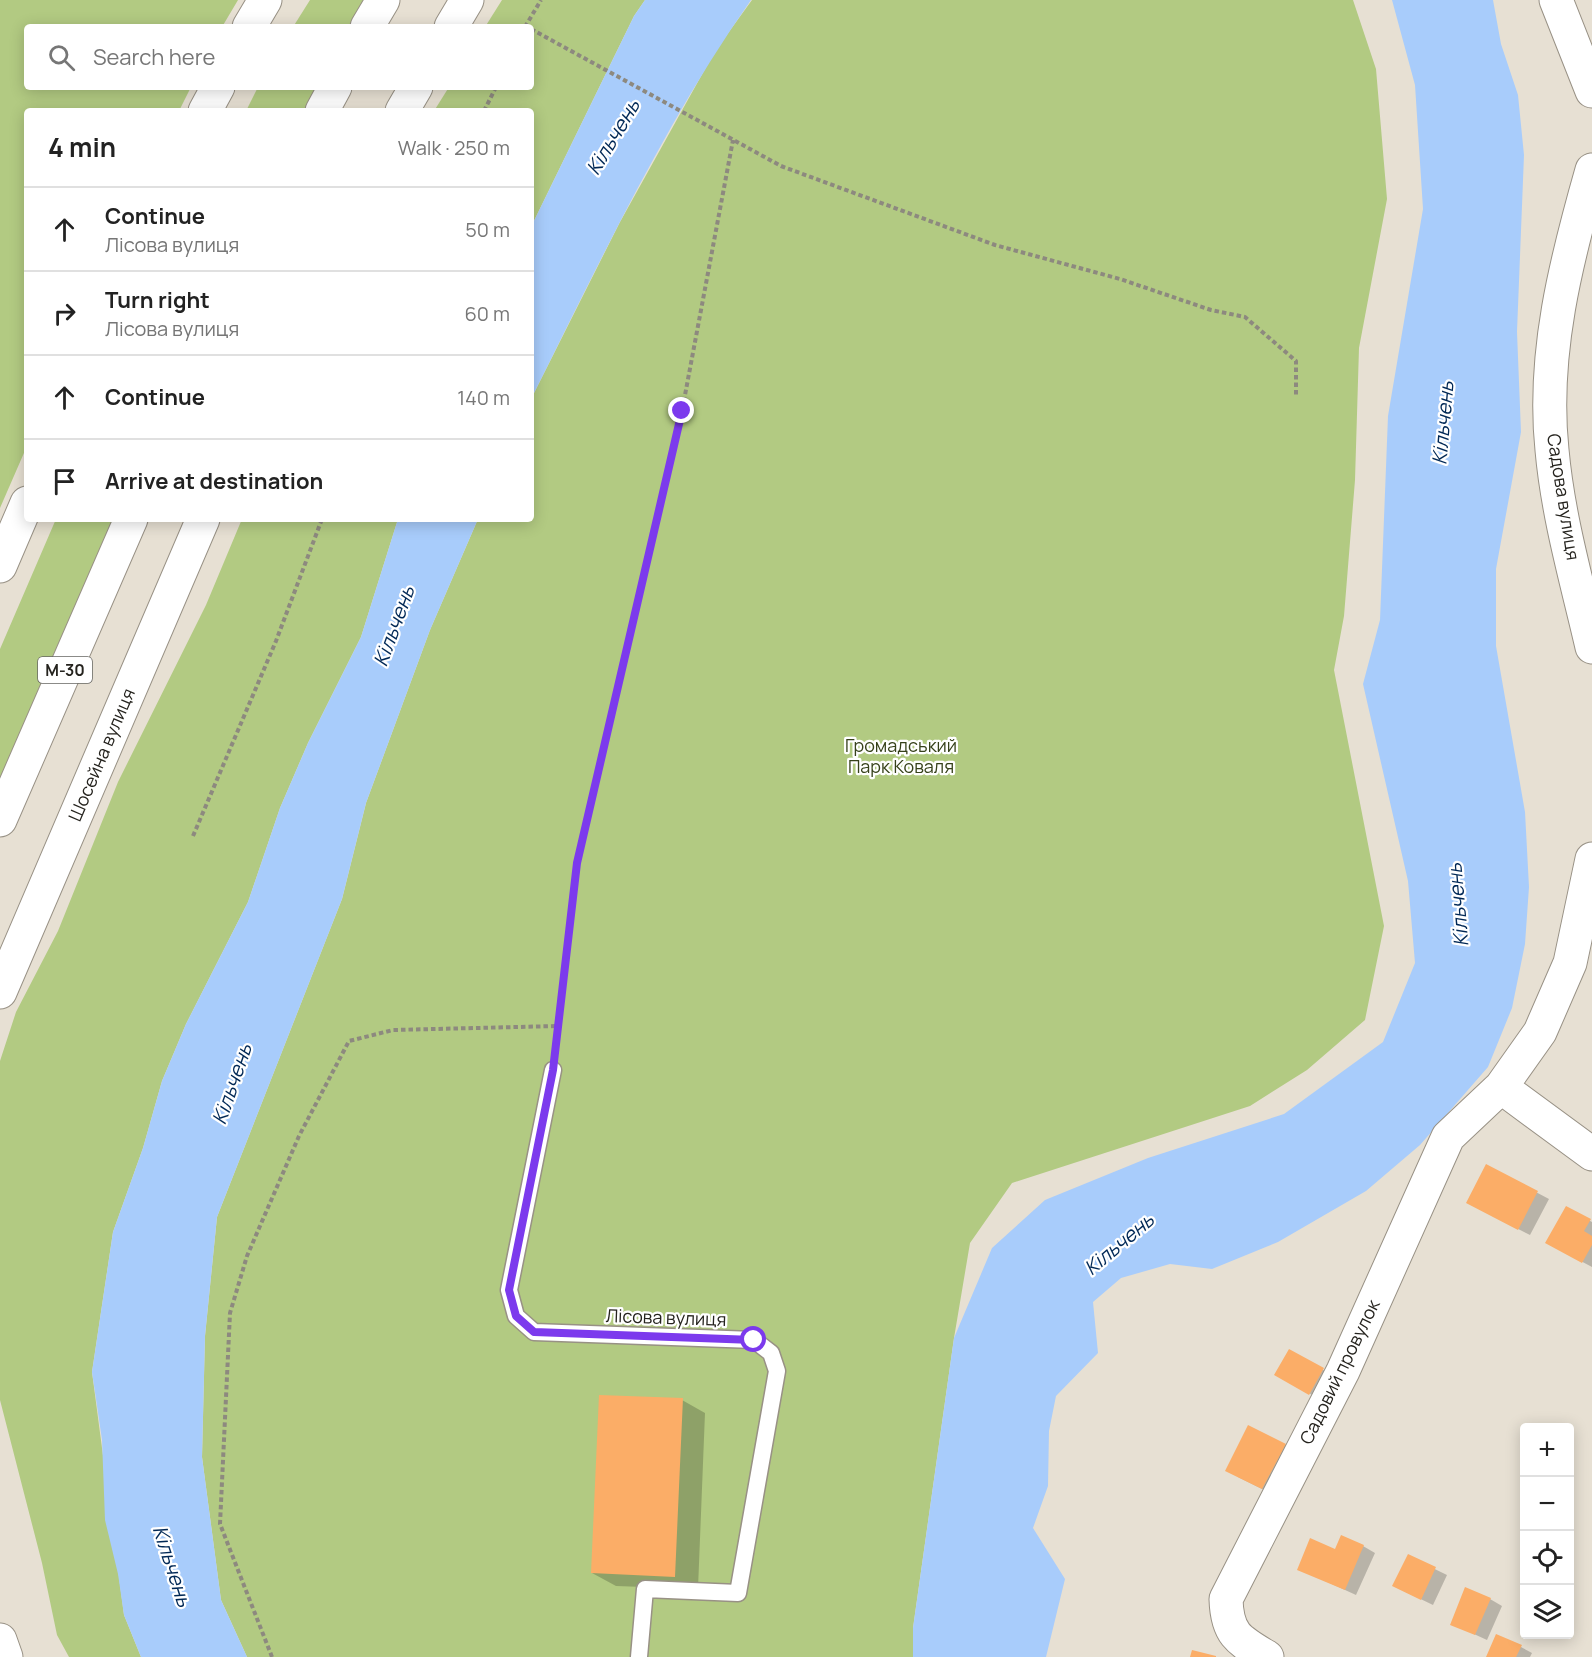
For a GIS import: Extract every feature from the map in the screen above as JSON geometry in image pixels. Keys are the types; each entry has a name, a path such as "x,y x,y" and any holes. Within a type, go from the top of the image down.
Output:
{"main road":[{"path":"251,24 265,0"},
{"path":"369,24 383,0"},
{"path":"453,24 467,0"},
{"path":"1556,0 1592,91"},
{"path":"207,108 216,90"},
{"path":"324,108 332,90"},
{"path":"404,108 414,90"},
{"name":"Садова вулиця","path":"1592,170 1557,307 1551,382 1552,449 1564,528 1592,647"},
{"path":"0,566 24,509"},
{"name":"М-30","path":"0,820 130,522"},
{"name":"Шосейна вулиця","path":"0,992 202,522"},
{"path":"1592,859 1570,963 1540,1032 1501,1087 1592,1154"},
{"name":"Садовий провулок","path":"1267,1657 1240,1641 1227,1622 1226,1599 1343,1371 1448,1137 1501,1087"},
{"path":"0,1640 6,1657"}],"lane":[{"name":"Лісова вулиця","path":"553,1070 509,1290 516,1316 534,1332 754,1340 771,1353 777,1371 738,1593 645,1589 639,1657"}],"path":[{"path":"529,24 541,0"},
{"path":"534,31 781,166 995,245 1120,279 1211,310 1245,317 1296,362 1296,395"},
{"path":"486,108 494,90"},
{"path":"553,1070 577,863 682,411 734,140"},
{"path":"193,836 276,641 321,522"},
{"path":"272,1657 220,1524 230,1313 247,1256 299,1136 349,1041 393,1030 558,1026"}],"green space":[{"path":"0,0 238,0 224,24 24,24 24,90 190,90 180,108 24,108 24,453 0,508"},
{"path":"310,0 369,0 355,24 295,24"},
{"path":"502,0 645,0 634,16 534,221 534,108 436,108 447,90 534,90 534,24 487,24"},
{"name":"Громадський Парк Коваля","path":"752,0 1353,0 1376,69 1387,199 1359,348 1355,480 1344,616 1334,670 1384,926 1365,1020 1307,1070 1250,1106 1012,1183 970,1243 954,1338 913,1628 913,1657 247,1657 221,1600 202,1457 205,1336 217,1217 342,899 366,803 430,630 477,522 534,522 534,393 620,222 715,51"},
{"path":"256,90 318,90 308,108 248,108"},
{"path":"55,522 112,522 0,784 0,649"},
{"path":"241,522 397,522 361,637 308,743 280,808 248,902 186,1024 162,1081 143,1148 113,1232 92,1372 124,1615 141,1657 69,1657 57,1635 42,1563 0,1400 0,1061 16,1012 58,931 118,782 206,605"}],"water":[{"name":"Кільчень","path":"645,0 751,0 719,47 661,145 534,393 534,221 634,16"},
{"name":"Кільчень","path":"1392,0 1493,0 1501,44 1518,95 1524,155 1517,332 1521,432 1496,569 1496,646 1525,812 1529,887 1525,944 1512,1008 1488,1067 1420,1145 1366,1191 1278,1242 1212,1269 1170,1264 1121,1278 1093,1302 1098,1353 1056,1396 1049,1431 1048,1486 1033,1528 1065,1579 1046,1657 913,1657 913,1628 954,1338 992,1248 1045,1200 1148,1158 1284,1114 1383,1042 1415,963 1408,881 1363,684 1380,620 1388,416 1423,209 1415,85"},
{"name":"Кільчень","path":"397,522 477,522 430,630 366,803 342,899 217,1217 205,1336 202,1457 221,1600 247,1657 141,1657 124,1615 118,1574 105,1520 102,1440 92,1372 113,1232 143,1148 162,1081 186,1024 248,902 280,808 308,743 361,637"}],"building":[{"path":"1486,1164 1538,1191 1518,1230 1466,1203"},
{"path":"1566,1206 1591,1219 1584,1231 1592,1236 1592,1245 1582,1263 1545,1243"},
{"path":"1289,1349 1324,1368 1309,1395 1274,1375"},
{"path":"599,1395 683,1398 675,1577 591,1573"},
{"path":"1248,1425 1286,1444 1262,1489 1225,1471"},
{"path":"1341,1535 1364,1545 1345,1590 1297,1570 1310,1538 1335,1549"},
{"path":"1408,1554 1436,1567 1421,1600 1392,1586"},
{"path":"1465,1587 1491,1598 1475,1635 1450,1625"},
{"path":"1496,1634 1522,1645 1516,1657 1486,1657"},
{"path":"1192,1650 1216,1656 1216,1657 1190,1657"}],"route":[{"path":"682,411 577,863 553,1070 509,1290 516,1316 534,1332 754,1340"}]}
